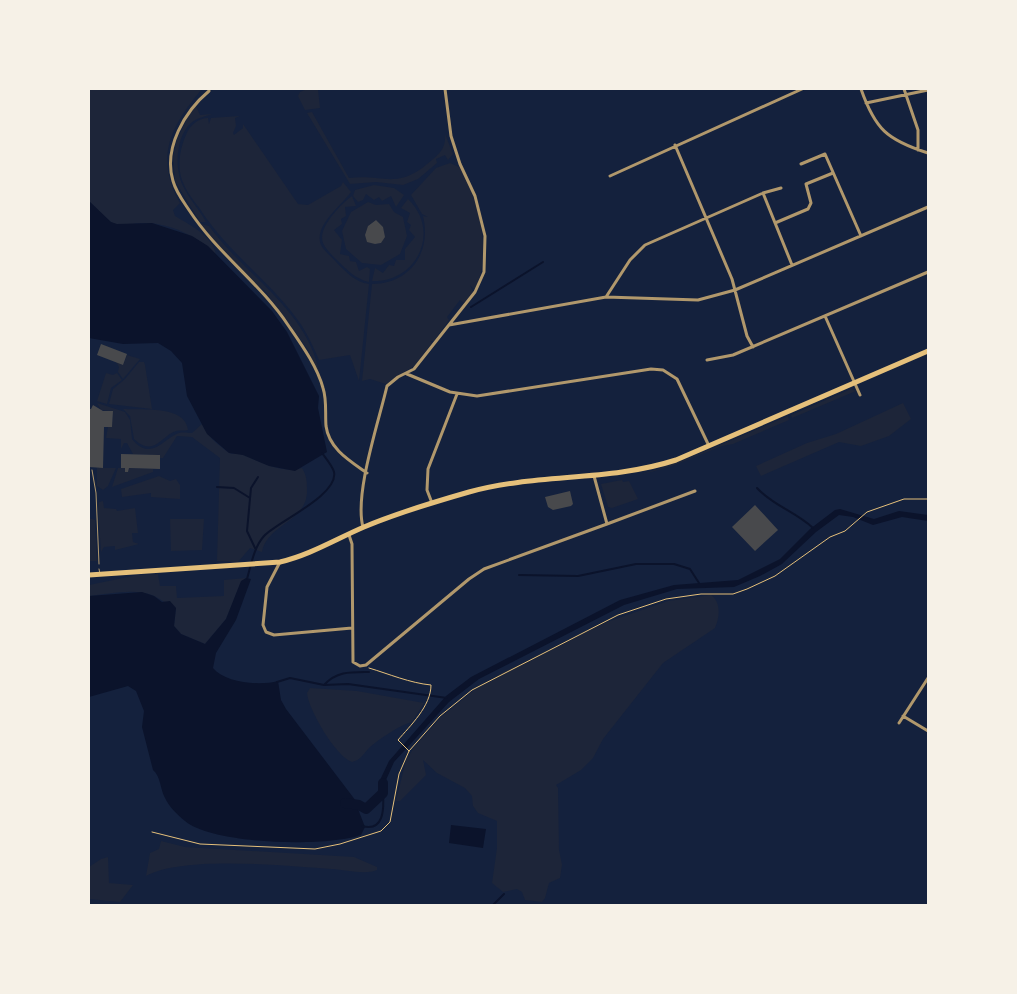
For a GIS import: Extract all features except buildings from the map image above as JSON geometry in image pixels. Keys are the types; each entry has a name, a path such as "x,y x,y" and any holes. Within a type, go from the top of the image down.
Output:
{"main road":[{"path":"89,575 100,571 280,562 304,556 363,527 432,504 492,487 646,469 676,460 928,351"}],"street":[{"path":"363,527 360,510 366,473 387,386 398,377 414,369 479,287 484,272 485,236 475,196 460,164 451,136 445,89"},
{"path":"610,176 795,90 802,89"},
{"path":"861,89 874,118 888,136 928,153"},
{"path":"904,89 918,130 918,150"},
{"path":"866,103 928,90"},
{"path":"209,91 191,108 177,136 171,156 173,181 197,222 231,263 280,313 288,325 322,382 326,426 331,441 342,455 366,473"},
{"path":"675,146 735,290 753,347"},
{"path":"801,164 825,154 860,236"},
{"path":"775,224 808,209 811,203 806,184 833,173"},
{"path":"606,297 630,260 642,248 657,239 781,188"},
{"path":"763,194 792,265"},
{"path":"449,325 606,297 698,300 735,290 928,207"},
{"path":"706,360 733,356 928,272"},
{"path":"825,316 860,395"},
{"path":"407,374 457,394 483,395 651,369 663,370 678,379 709,446"},
{"path":"432,504 427,490 428,470 457,394"},
{"path":"594,476 607,524"},
{"path":"349,534 352,544 353,662 357,666 367,666 484,569 695,491"},
{"path":"280,562 267,586 263,625 266,632 274,635 352,628"},
{"path":"899,723 928,678"},
{"path":"903,716 928,731"}],"lane":[{"path":"92,470 96,493 99,564"}],"path":[{"path":"152,832 200,844 296,848 327,847 381,831 390,822 399,774 409,751 440,716 472,690 592,627 653,602 701,594 733,594 747,589 774,576 830,537 852,525 863,515 904,500 928,499"},
{"path":"367,666 419,684 431,685 431,692 413,723 398,740 409,751"}],"shaded area":[{"path":"89,89 202,89 175,129 167,156 168,171 172,186 180,203 173,210 175,216 194,227 206,237 214,248 216,255 192,236 172,228 152,223 115,224 89,201"},
{"path":"307,89 318,89 320,108 305,110 298,96 300,92"},
{"path":"196,106 200,115 212,114 196,119 186,129 182,136 178,153 178,171 185,191 206,222 200,222 175,181 173,157 177,139 191,111"},
{"path":"312,112 349,178 392,179 410,175 420,170 440,152 444,146 445,134 453,154 448,160 445,155 436,159 437,163 418,179 403,185 376,182 350,184 307,113"},
{"path":"240,116 235,118 234,135 243,128 243,124 298,204 308,205 341,186 343,182 351,192 325,223 320,238 322,247 344,270 355,279 369,284 359,381 350,355 319,360 305,330 290,310 211,225 192,199 184,184 180,175 180,157 187,132 197,121 204,118 208,118 209,124 211,118"},
{"path":"450,163 459,167 463,172 479,215 482,230 483,261 475,290 470,285 473,292 464,303 460,300 447,317 449,320 434,341 430,341 432,343 414,366 386,384 370,379 362,381 372,284 385,283 397,278 415,264 424,242 423,216 428,217 422,214 411,195 436,168"},
{"path":"374,185 394,188 404,195 396,207 391,196 382,201 379,197 374,200 366,194 363,200 358,202 353,196 355,190"},
{"path":"352,196 356,206 345,207 346,216 341,219 342,224 334,230 342,240 340,254 349,256 350,261 356,262 359,271 367,267 370,269 369,282 356,277 330,253 323,243 323,230 331,217"},
{"path":"408,199 418,212 423,226 423,240 419,253 412,265 401,274 388,279 372,281 375,268 383,273 389,265 394,266 396,260 405,260 405,249 415,237 409,230 411,225 407,222 410,213 401,208"},
{"path":"89,201 111,222 117,224 152,223 192,236 208,246 272,311 287,332 319,396 318,408 327,452 295,471 269,466 243,455 229,453 207,434 187,396 182,363 171,351 158,343 123,344 89,338"},
{"path":"368,202 376,205 389,204 394,212 403,217 407,236 400,254 381,265 362,263 346,249 342,231 351,212","holes":["376,220 384,231 381,243 375,244 365,235 369,225"]},
{"path":"201,224 209,226 290,313 304,333 314,354 320,377 308,350 265,291 255,284 222,250"},
{"path":"127,355 140,359 123,379 118,372 119,367 116,362 123,365"},
{"path":"139,362 144,362 145,365 152,409 109,404 113,389 125,379"},
{"path":"106,373 113,375 117,373 122,380 111,388 107,404 97,401"},
{"path":"851,389 856,391 792,418 791,415"},
{"path":"97,403 125,412 130,420 132,439 145,449 152,449 179,433 192,433 202,424 213,440 230,453 241,454 279,468 302,468 307,482 307,491 301,510 271,535 265,543 262,552 250,548 238,562 217,561 220,458 192,437 177,436 163,458 160,458 160,455 133,454 127,443 124,443 121,449 121,439 106,438 108,427 112,427 113,411 101,410"},
{"path":"903,403 911,419 889,436 861,446 839,442 761,476 756,466 807,443 836,434"},
{"path":"123,409 162,410 180,416 188,430 176,431 157,444 147,446 134,439 130,416"},
{"path":"788,416 789,420 733,444 722,446 672,466 640,475 689,458"},
{"path":"97,468 116,468 108,486 103,490 97,486"},
{"path":"118,468 125,468 125,472 128,472 129,468 153,469 153,472 112,487"},
{"path":"159,476 170,481 176,479 180,485 180,499 151,497 151,493 122,497 121,489"},
{"path":"622,480 623,482 629,481 638,499 612,508 608,507 601,484"},
{"path":"103,501 104,508 116,509 117,511 135,508 138,533 132,533 133,542 139,544 115,550 115,546 104,547 101,552 98,509 99,502"},
{"path":"840,509 874,519 899,511 928,515 928,521 902,517 873,525 853,517 839,515 816,532 782,564 734,587 677,589 624,605 479,679 449,702 394,762 386,780 385,793 381,798 379,792 381,778 389,761 446,696 471,677 620,600 674,585 738,580 780,559 810,529 835,510"},
{"path":"89,518 95,520 97,561 89,561"},
{"path":"170,519 204,519 202,550 171,551"},
{"path":"158,574 160,586 176,586 177,598 224,596 224,580 246,578 241,582 226,619 205,644 181,634 174,626 176,608 152,595 129,592 89,596 89,585 138,575"},
{"path":"246,578 251,579 236,620 216,653 213,668 226,677 243,682 262,683 278,681 281,700 286,709 359,805 358,809 365,827 361,835 323,841 271,842 220,835 199,829 185,821 169,805 163,794 158,776 153,770 142,727 144,711 136,691 128,686 89,697 89,596 142,592 154,596 162,602 170,601 176,608 174,626 181,634 205,644 226,619 241,581"},
{"path":"711,595 717,602 719,610 715,628 663,663 603,739 593,758 581,770 556,785 558,788 559,850 562,865 560,878 549,883 542,902 525,900 522,892 517,889 503,892 492,883 497,848 497,821 478,813 473,806 472,796 465,788 437,773 423,760 426,775 400,801 396,801 406,760 415,746 441,717 474,690 502,673 604,623 668,601"},
{"path":"310,688 357,691 424,703 412,722 384,736 360,758 352,762 338,751 317,721 307,693"},
{"path":"451,825 486,829 483,848 449,843"},
{"path":"161,841 185,847 354,857 377,867 377,870 361,872 263,864 209,864 163,870 146,876 150,853 159,849"},
{"path":"108,857 109,883 133,885 120,902 89,899 89,867"}],"waterway":[{"path":"471,307 543,262"},
{"path":"247,579 255,551 264,536 317,499 333,481 334,472 322,453"},
{"path":"255,548 247,531 251,488 258,477"},
{"path":"217,487 234,488 250,498"},
{"path":"757,488 813,528"},
{"path":"519,575 578,576 636,564 674,564 690,569 699,583"},
{"path":"324,685 339,675 350,672 369,672"},
{"path":"277,682 290,678 324,685 348,684 447,698"},
{"path":"345,803 359,805 366,809 383,793 383,783"},
{"path":"362,826 375,826 379,822 383,812 383,794"},
{"path":"493,905 504,894"}]}
